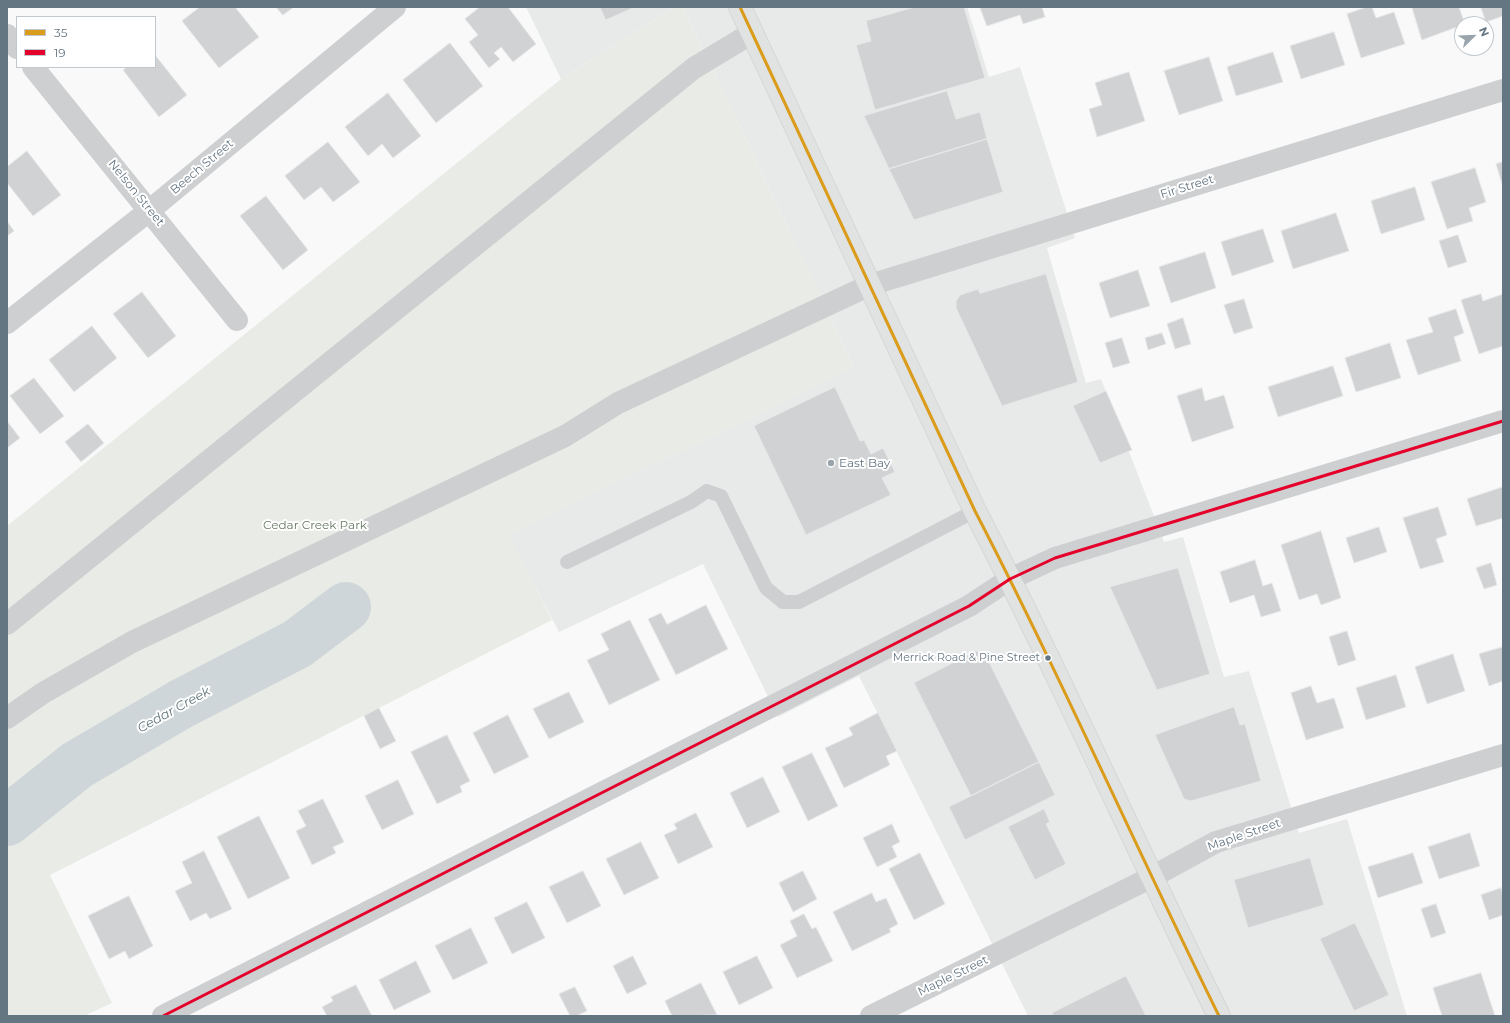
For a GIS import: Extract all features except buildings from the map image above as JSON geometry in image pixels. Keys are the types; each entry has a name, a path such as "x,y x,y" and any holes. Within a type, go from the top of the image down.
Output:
{"main road":[{"path":"740,7 975,511 1010,579 1219,1016"}],"street":[{"name":"Beech Street","path":"7,323 150,210 395,7"},
{"path":"7,624 694,68 752,33"},
{"path":"7,35 16,47"},
{"name":"Nelson Street","path":"34,68 150,210 237,320"},
{"name":"Fir Street","path":"7,718 43,693 132,642 565,436 625,400 870,284 1503,90"},
{"path":"163,1016 969,606 1010,579 1055,558 1503,421"},
{"name":"Maple Street","path":"871,1016 1152,877 1216,842 1503,755"}],"lane":[{"path":"567,562 691,502 707,491 721,496 766,588 783,602 800,602 975,511"}],"shaded area":[{"path":"526,7 674,7 561,79"},
{"path":"683,7 967,7 989,77 1020,67 1075,238 1047,248 1086,383 1101,379 1164,542 1183,537 1224,677 1249,671 1299,833 1347,819 1407,1016 1028,1016 859,676 778,717 703,564 559,632 508,535 854,367"}],"green space":[{"name":"Cedar Creek Park","path":"674,7 683,7 854,367 509,535 552,620 50,875 112,1003 84,1016 7,1016 7,526 561,79"}],"waterway":[{"name":"Cedar Creek","path":"7,821 77,765 181,704 297,644 346,607"}],"transit line":[{"name":"35","path":"740,7 975,511 1038,636 1219,1016"},
{"name":"19","path":"163,1016 969,606 1010,579 1055,558 1503,421"}],"place":[{"name":"East Bay","path":"831,463"},
{"name":"Merrick Road & Pine Street","path":"1048,658"}]}
